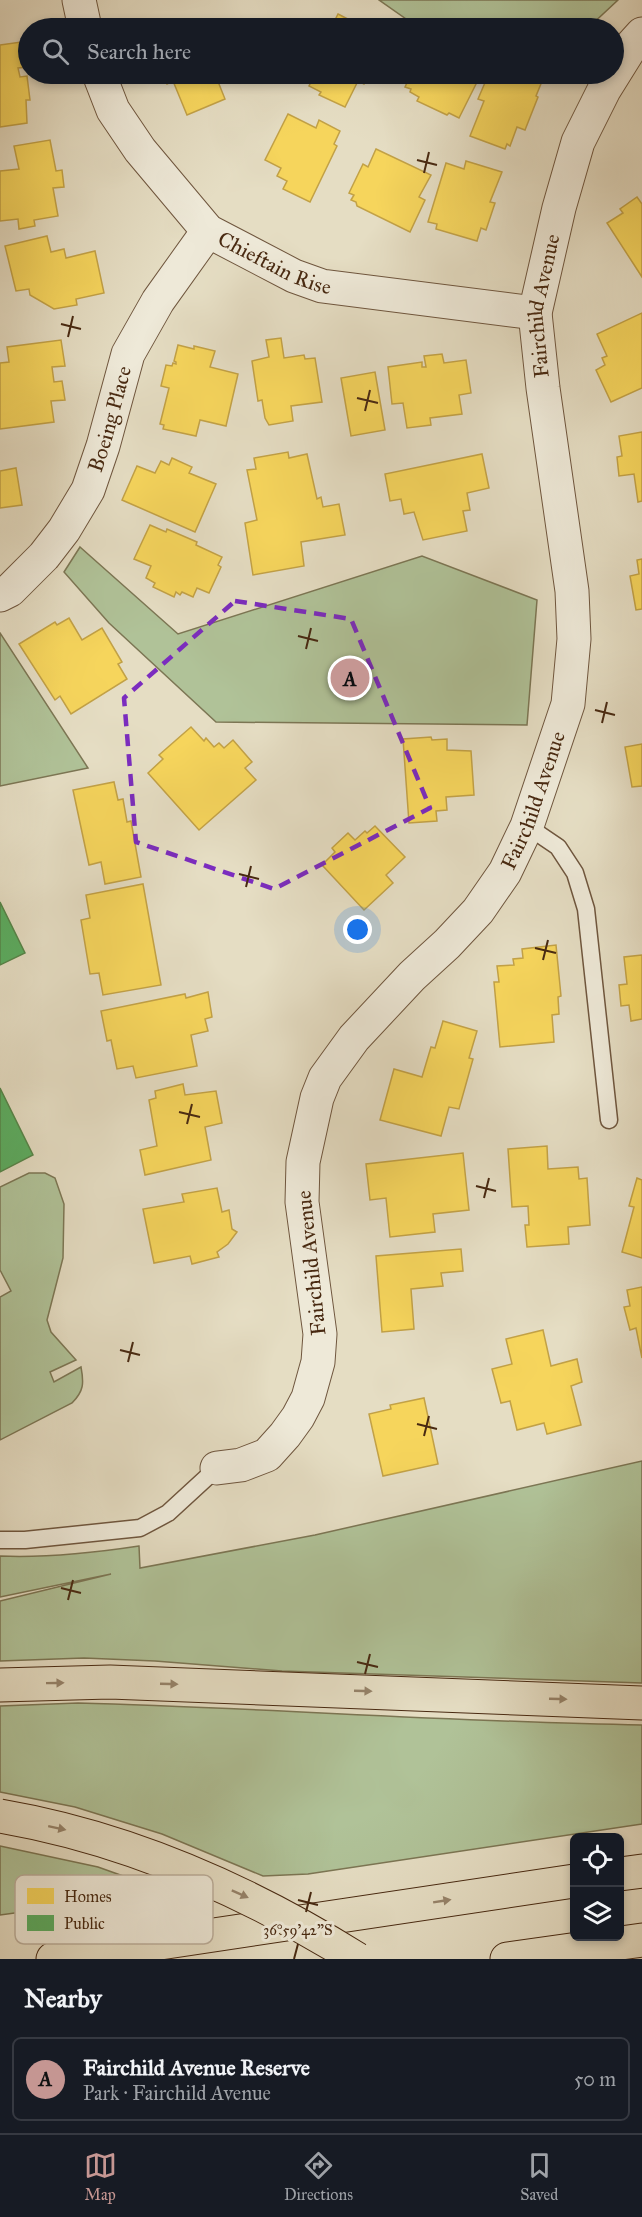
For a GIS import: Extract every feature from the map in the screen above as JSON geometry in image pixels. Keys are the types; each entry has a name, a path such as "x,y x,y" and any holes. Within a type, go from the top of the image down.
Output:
{"highway":[{"path":"0,1685 122,1682 642,1703"},
{"path":"0,1816 73,1832 172,1864 196,1875"},
{"path":"624,1873 642,1871"},
{"path":"213,1935 570,1882"},
{"path":"213,1883 265,1906 357,1959"},
{"path":"507,1959 642,1940"},
{"path":"52,1959 152,1944"}],"street":[{"path":"79,0 83,18"},
{"name":"Fairchild Avenue","path":"624,58 642,34"},
{"name":"Chieftain Rise","path":"103,84 113,110 140,150 208,231 294,276 322,286 535,313"},
{"name":"Fairchild Avenue","path":"217,1468 241,1465 267,1455 285,1435 308,1398 318,1362 320,1334 302,1202 303,1162 317,1098 326,1078 361,1030 478,911 505,872 526,826 568,704 574,639 572,591 543,388 535,313 559,208 578,142 608,84"},
{"name":"Boeing Place","path":"0,595 10,590 44,556 64,530 88,490 103,446 128,354 158,301 208,231"}],"lane":[{"path":"526,826 558,847 575,873 586,909 609,1120"},
{"path":"0,1540 25,1540 140,1528 168,1513 217,1468"}],"highlighted area":[{"path":"235,601 351,619 430,808 274,889 136,842 124,698"}],"green space":[{"path":"379,0 618,0 599,18 405,18"},
{"path":"80,547 178,634 422,556 537,600 527,725 216,722 109,623 64,572"},
{"path":"0,633 88,768 0,786"},
{"path":"29,1173 45,1173 55,1178 64,1204 63,1258 47,1320 51,1332 76,1360 50,1372 54,1382 81,1367 83,1382 79,1395 72,1403 0,1440 0,1297 11,1291 0,1270 0,1187"},
{"path":"642,1461 642,1683 282,1671 84,1658 0,1661 0,1601 111,1574 0,1597 0,1556 70,1554 139,1546 140,1568 315,1535"},
{"path":"78,1703 642,1725 642,1824 308,1874 263,1876 162,1834 75,1807 0,1792 0,1706"},
{"path":"0,1846 98,1867 120,1875 15,1875 15,1913 0,1915"}],"building: Homes":[{"path":"18,42 18,84 28,84 30,100 26,100 27,123 0,127 0,45"},
{"path":"174,84 219,84 225,99 187,115"},
{"path":"310,84 356,84 345,107 319,95 321,92 309,86"},
{"path":"406,84 476,84 459,118 417,101 419,97 410,92 411,89 405,87"},
{"path":"484,84 541,84 525,130 517,127 510,146 507,144 505,149 470,136 484,101 478,99"},
{"path":"288,114 316,128 319,120 340,131 334,144 337,146 310,202 283,189 287,181 277,176 281,168 265,160"},
{"path":"50,140 56,171 62,170 64,187 53,188 58,216 34,220 35,226 19,229 18,219 0,221 0,171 19,169 14,146"},
{"path":"376,149 431,175 419,197 425,200 410,232 357,206 356,202 351,200 354,195 349,193 363,164 368,167"},
{"path":"466,161 502,172 490,202 495,203 486,230 481,228 477,241 436,229 437,224 428,222 446,163 464,169"},
{"path":"637,197 642,204 642,277 607,223 623,213 620,209"},
{"path":"47,236 51,252 64,249 66,258 95,251 104,293 76,299 77,305 54,309 30,295 29,289 16,291 5,246"},
{"path":"642,313 642,388 611,402 596,370 605,365 602,358 607,356 597,334"},
{"path":"281,338 284,358 304,355 305,359 315,358 322,402 291,406 293,421 269,425 265,418 262,400 258,401 252,361 269,357 266,340"},
{"path":"61,340 65,366 52,367 54,382 62,381 65,400 51,401 54,422 0,429 0,363 9,362 7,347"},
{"path":"178,345 215,351 210,367 238,374 226,426 200,420 196,436 163,429 164,425 160,424 169,388 161,386 166,365 176,364 174,361"},
{"path":"442,354 444,363 466,360 471,393 459,395 462,414 430,418 431,425 407,428 403,403 392,404 388,367 422,362 422,367 426,367 424,356"},
{"path":"375,372 385,430 351,436 341,378"},
{"path":"642,432 642,501 638,502 634,474 619,476 617,457 622,456 619,436"},
{"path":"288,452 289,458 307,454 317,499 321,497 323,507 339,504 345,535 301,542 304,566 253,575 245,523 257,520 247,470 256,469 254,458"},
{"path":"482,454 489,488 467,493 470,510 463,511 467,531 423,540 414,512 404,514 401,499 390,501 385,474"},
{"path":"172,458 192,467 189,473 216,484 195,532 122,500 137,466 155,473 161,461 169,465"},
{"path":"16,468 22,505 0,508 0,471"},
{"path":"150,525 166,532 167,529 197,542 196,545 222,557 218,565 221,567 209,593 197,588 193,597 176,592 174,597 153,587 155,583 146,578 151,566 134,559"},
{"path":"642,559 642,609 636,610 630,576 639,574 637,560"},
{"path":"69,618 82,640 102,628 122,662 118,664 127,679 71,714 60,696 55,700 19,644 55,622 57,625"},
{"path":"191,727 204,741 206,738 214,747 219,743 224,748 233,740 252,762 245,768 256,780 199,830 148,773 163,759 159,755"},
{"path":"431,737 432,740 447,739 447,750 471,751 474,795 446,797 447,810 436,811 437,821 409,823 403,739"},
{"path":"642,744 642,786 632,787 625,747"},
{"path":"114,782 118,800 123,799 127,822 131,821 141,877 105,884 101,862 89,865 73,790"},
{"path":"375,826 405,857 386,875 393,883 364,910 322,865 335,852 332,848 348,833 355,840"},
{"path":"143,884 161,985 103,995 99,973 90,974 81,920 90,918 86,895"},
{"path":"556,945 561,996 558,997 559,1014 552,1015 554,1042 500,1047 494,982 499,982 497,966 514,965 513,959 523,958 522,949"},
{"path":"642,955 642,1019 631,1021 629,1005 621,1006 619,985 627,984 624,957"},
{"path":"208,992 212,1017 205,1019 208,1031 191,1035 197,1066 136,1078 133,1066 117,1069 111,1040 107,1041 101,1011 185,994 186,998"},
{"path":"443,1021 477,1031 469,1058 473,1059 459,1109 449,1107 441,1136 380,1120 394,1069 422,1077 431,1047 435,1048"},
{"path":"183,1084 185,1095 216,1091 222,1123 205,1127 211,1160 145,1175 140,1150 157,1146 149,1100 156,1098 155,1091"},
{"path":"547,1146 548,1169 578,1167 579,1179 587,1178 590,1225 568,1227 569,1244 527,1247 525,1225 529,1225 528,1206 512,1207 508,1149"},
{"path":"463,1153 469,1210 433,1214 435,1232 390,1237 386,1198 370,1200 366,1164"},
{"path":"637,1178 642,1180 642,1258 622,1252 634,1207 629,1206"},
{"path":"217,1188 222,1212 229,1210 232,1229 237,1232 228,1244 217,1252 219,1257 192,1264 190,1256 154,1263 143,1209 184,1202 182,1194"},
{"path":"461,1249 463,1271 441,1273 443,1286 411,1289 414,1329 382,1332 376,1256"},
{"path":"642,1287 642,1358 636,1328 630,1330 624,1307 630,1306 627,1290"},
{"path":"543,1330 551,1366 577,1359 582,1382 571,1386 581,1425 547,1434 544,1423 517,1430 510,1401 501,1403 492,1369 512,1364 506,1339"},
{"path":"424,1398 438,1464 383,1476 369,1414 391,1409 390,1405"}],"building: Public":[{"path":"0,902 25,953 0,965"},
{"path":"0,1088 33,1155 0,1172"}],"place":[{"name":"Fairchild Avenue Reserve","path":"350,678"}]}
